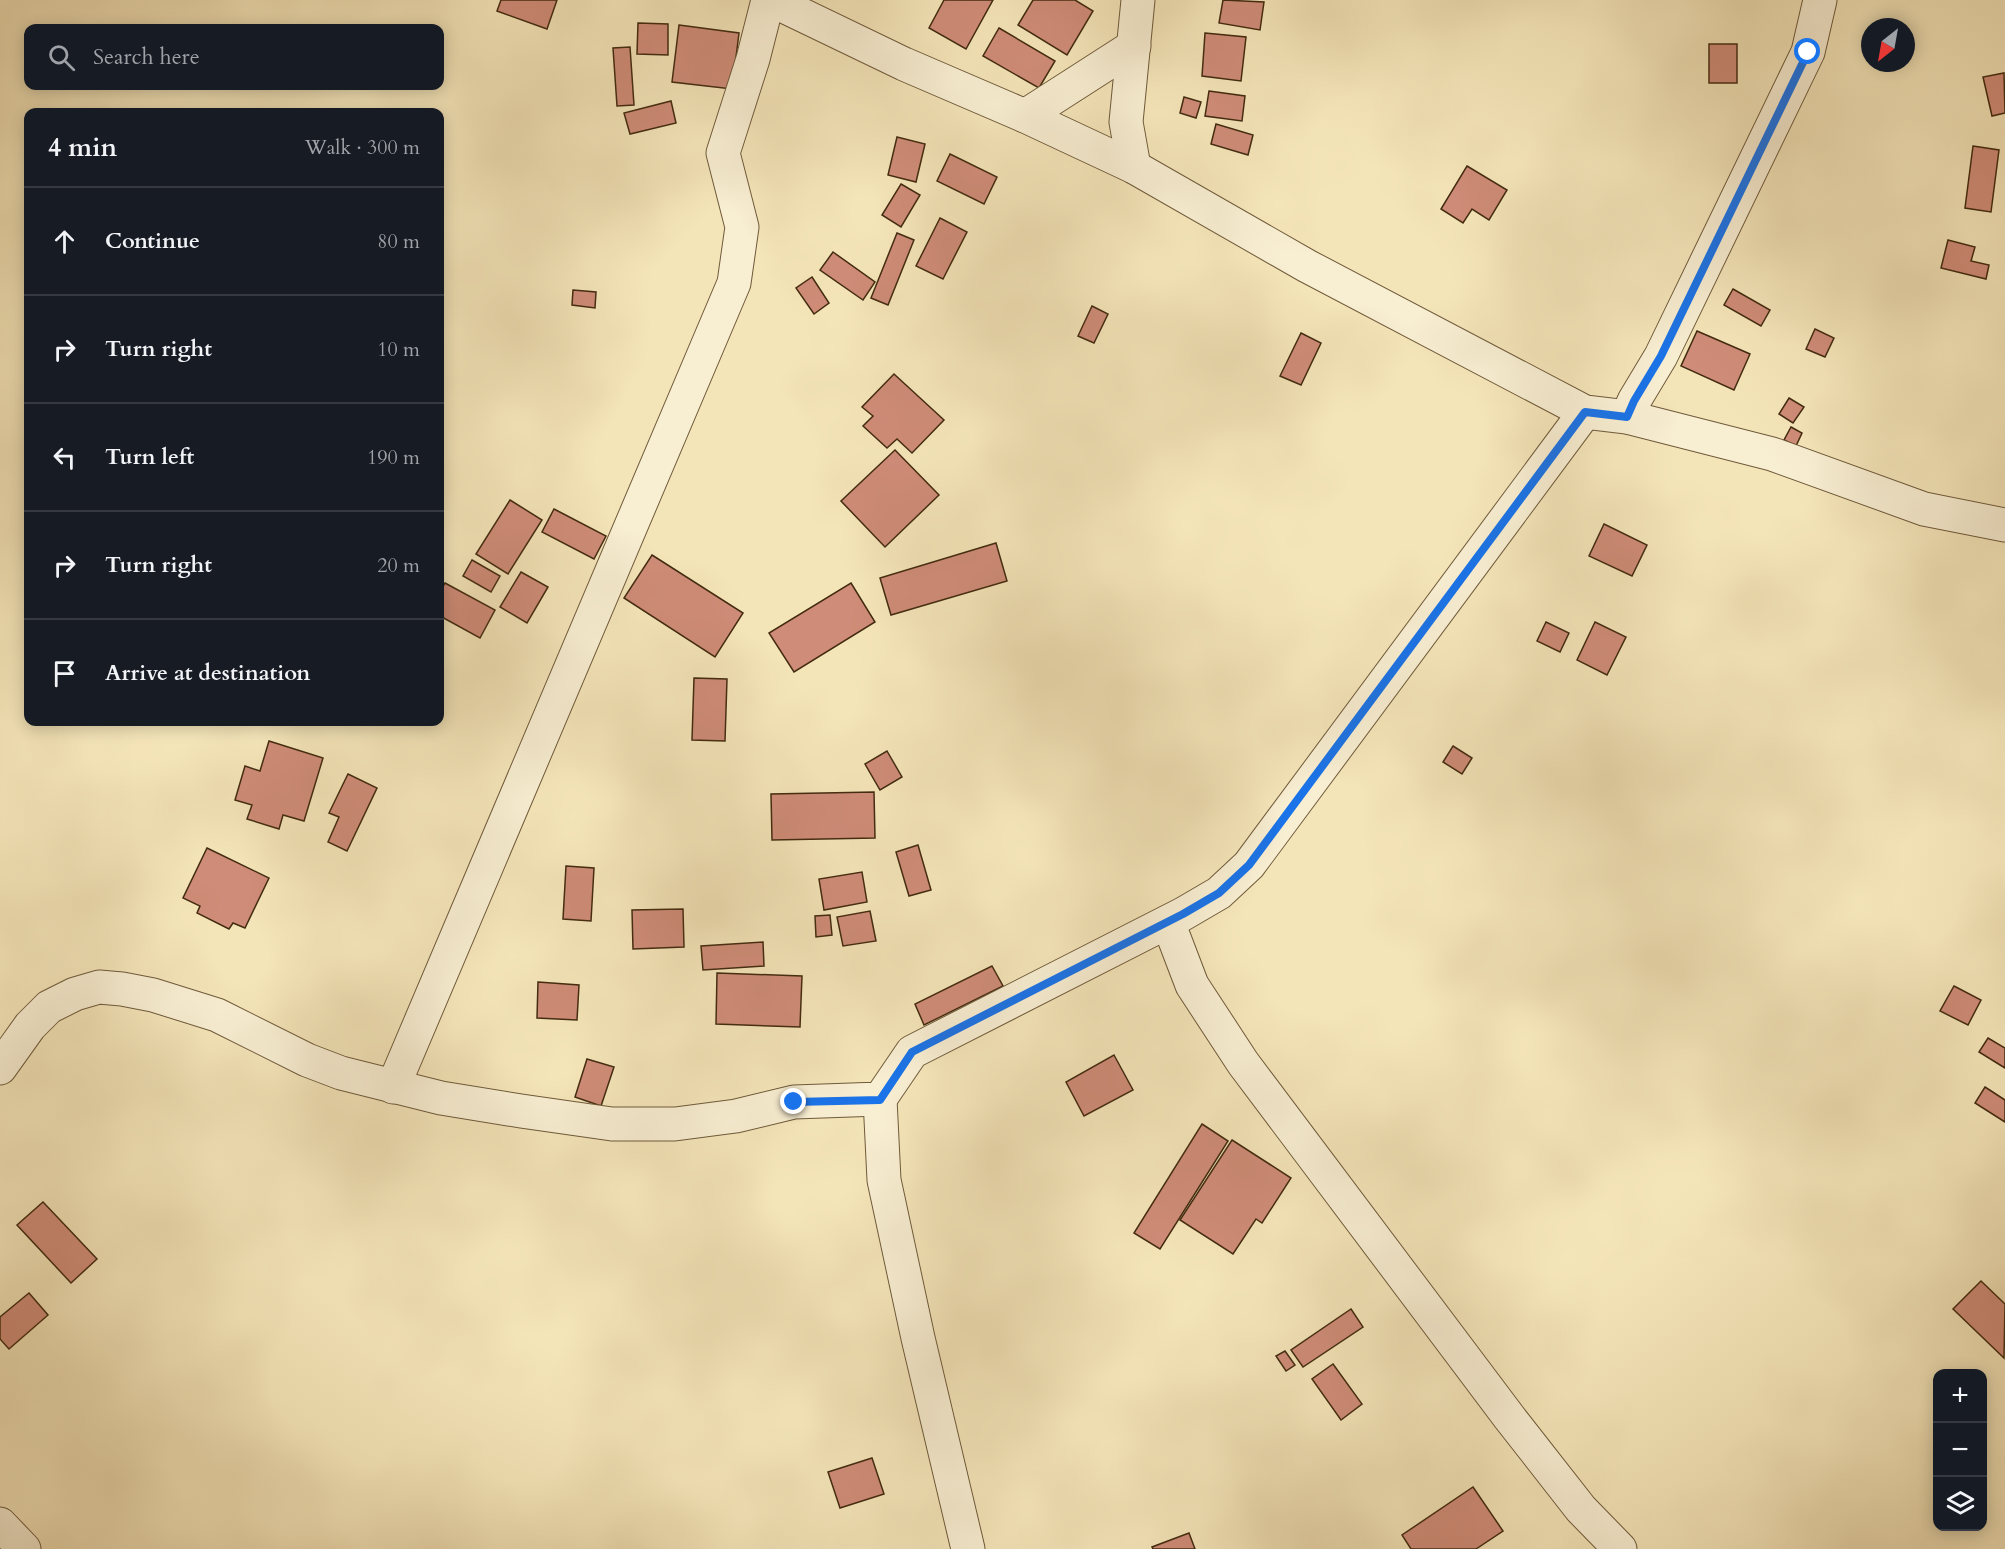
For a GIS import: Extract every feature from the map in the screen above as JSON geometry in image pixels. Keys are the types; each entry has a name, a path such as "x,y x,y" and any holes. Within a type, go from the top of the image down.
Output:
{"street":[{"path":"393,1087 734,283 742,227 723,153 770,0 904,64 1025,116 1134,167 1307,266 1585,412 1627,417 1772,454 1924,510 2005,525"},
{"path":"1134,167 1126,122 1138,0"},
{"path":"1627,417 1661,356 1808,52 1820,0"},
{"path":"1025,116 1134,46"},
{"path":"1545,393 1549,460"},
{"path":"968,1549 918,1338 884,1180 880,1100 912,1052 1168,922 1219,893 1249,865 1585,412"},
{"path":"1168,922 1192,985 1243,1063 1509,1417 1581,1509 1620,1549"},
{"path":"0,1068 30,1026 49,1007 75,993 99,987 122,988 153,995 217,1016 316,1063 341,1073 393,1087 441,1098 612,1124 675,1124 736,1116 794,1102 880,1100"},
{"path":"0,1524 24,1549"}],"building":[{"path":"501,0 557,0 547,29 497,11"},
{"path":"944,0 993,0 966,49 929,28"},
{"path":"1033,0 1075,0 1093,11 1067,55 1018,25"},
{"path":"1223,0 1264,2 1260,30 1219,23"},
{"path":"638,23 668,24 668,55 637,54"},
{"path":"679,25 739,33 732,89 672,82"},
{"path":"999,28 1055,61 1039,88 983,56"},
{"path":"1205,33 1246,37 1241,81 1202,76"},
{"path":"1709,44 1737,44 1737,83 1709,83"},
{"path":"630,47 634,105 617,106 613,48"},
{"path":"2004,73 2005,113 1992,116 1983,77"},
{"path":"1209,91 1245,96 1242,121 1205,116"},
{"path":"1184,97 1201,102 1196,118 1180,113"},
{"path":"671,101 676,123 630,134 624,113"},
{"path":"1216,124 1253,135 1248,155 1211,144"},
{"path":"897,137 925,144 916,182 888,175"},
{"path":"1973,146 1999,150 1991,212 1965,208"},
{"path":"950,154 997,177 984,204 937,181"},
{"path":"1467,166 1507,190 1489,220 1472,209 1463,223 1441,209"},
{"path":"901,184 920,195 901,227 882,215"},
{"path":"940,218 967,232 943,279 916,266"},
{"path":"897,233 914,240 888,305 871,298"},
{"path":"1948,240 1975,247 1971,261 1989,265 1986,279 1941,268"},
{"path":"833,252 875,282 863,300 820,270"},
{"path":"812,277 829,303 814,314 796,288"},
{"path":"1733,289 1770,310 1761,326 1724,305"},
{"path":"573,290 596,292 595,308 572,305"},
{"path":"1092,306 1108,314 1094,343 1078,336"},
{"path":"1815,329 1834,338 1825,357 1806,349"},
{"path":"1697,331 1750,354 1734,390 1681,366"},
{"path":"1301,333 1321,343 1301,385 1280,376"},
{"path":"894,374 944,420 912,453 897,439 887,448 863,426 873,416 862,407"},
{"path":"1789,398 1804,407 1793,423 1779,414"},
{"path":"1791,427 1802,433 1796,446 1784,440"},
{"path":"895,450 939,495 885,547 841,501"},
{"path":"510,500 542,520 508,574 476,554"},
{"path":"554,509 606,536 594,559 542,532"},
{"path":"1604,524 1647,545 1632,576 1589,556"},
{"path":"996,543 1007,581 891,615 880,578"},
{"path":"652,555 743,613 715,657 624,598"},
{"path":"472,560 500,576 491,592 463,576"},
{"path":"521,572 548,587 527,623 500,607"},
{"path":"445,583 495,610 480,638 444,618"},
{"path":"851,583 875,622 794,672 769,633"},
{"path":"1546,622 1569,633 1560,652 1537,641"},
{"path":"1595,622 1626,637 1607,675 1577,660"},
{"path":"694,678 727,679 725,741 692,740"},
{"path":"269,741 323,758 304,821 283,815 279,829 247,819 252,805 235,800 245,766 260,771"},
{"path":"1453,746 1472,758 1462,774 1443,762"},
{"path":"887,751 902,777 880,790 865,764"},
{"path":"348,774 377,788 347,851 328,842 339,817 329,813"},
{"path":"874,792 875,838 772,840 771,794"},
{"path":"918,845 931,890 909,896 896,852"},
{"path":"207,848 269,878 245,928 233,923 229,929 197,913 200,906 183,898"},
{"path":"566,866 594,868 591,921 563,919"},
{"path":"862,872 867,902 824,910 819,879"},
{"path":"683,909 684,947 633,949 632,910"},
{"path":"870,911 876,941 843,946 837,917"},
{"path":"830,915 832,935 816,937 815,916"},
{"path":"763,942 764,966 703,970 701,946"},
{"path":"992,966 1003,986 924,1025 915,1004"},
{"path":"717,973 802,976 800,1027 716,1024"},
{"path":"538,982 579,985 577,1020 537,1018"},
{"path":"1954,986 1981,1000 1968,1025 1940,1011"},
{"path":"1988,1038 2005,1048 2005,1068 1979,1052"},
{"path":"1114,1055 1133,1090 1084,1116 1066,1082"},
{"path":"587,1059 614,1067 601,1106 575,1097"},
{"path":"1985,1087 2005,1100 2005,1122 1975,1103"},
{"path":"1202,1124 1228,1141 1160,1249 1134,1233"},
{"path":"1232,1140 1291,1178 1262,1223 1256,1219 1233,1254 1180,1220"},
{"path":"43,1202 97,1259 71,1283 17,1225"},
{"path":"1981,1281 2005,1304 2004,1358 1953,1309"},
{"path":"29,1293 48,1315 9,1349 0,1339 0,1317"},
{"path":"1351,1309 1363,1327 1303,1367 1291,1350"},
{"path":"1285,1351 1295,1365 1286,1371 1276,1356"},
{"path":"1333,1364 1362,1404 1341,1420 1312,1379"},
{"path":"872,1458 884,1494 840,1508 828,1472"},
{"path":"1473,1487 1503,1531 1476,1549 1411,1549 1402,1535"},
{"path":"1189,1533 1195,1549 1153,1549 1152,1547"}],"route":[{"path":"794,1102 880,1100 912,1052 1183,914 1219,893 1249,865 1585,412 1627,417 1661,356 1808,52"}]}
